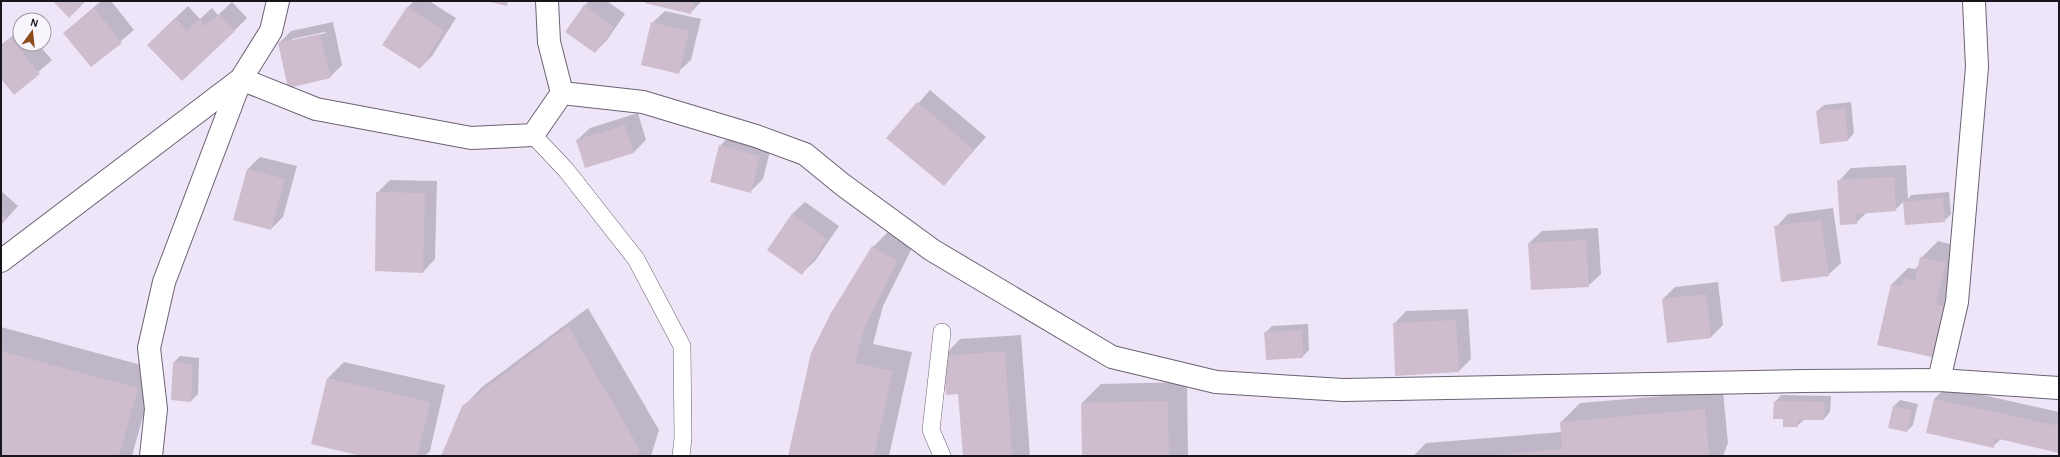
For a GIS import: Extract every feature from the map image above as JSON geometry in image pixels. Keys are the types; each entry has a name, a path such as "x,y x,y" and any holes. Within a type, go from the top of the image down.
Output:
{"street":[{"path":"151,456 156,409 148,348 164,282 241,79 271,31 278,1"},
{"path":"241,79 316,109 471,138 533,136 562,92 549,42 547,1"},
{"path":"1939,380 1957,295 1978,67 1974,1"},
{"path":"1,261 241,79"},
{"path":"562,92 643,102 756,136 805,154 843,185 932,250 1112,356 1216,382 1343,390 1802,380 1939,380 2059,388"}],"lane":[{"path":"533,136 566,170 636,259 682,346 683,438 681,456"},
{"path":"942,332 931,430 942,456"}],"building":[{"path":"53,1 86,1 69,18"},
{"path":"486,1 508,1 507,6"},
{"path":"645,1 694,1 691,14 645,3"},
{"path":"584,5 614,27 595,53 565,32"},
{"path":"407,7 444,31 420,69 382,45"},
{"path":"94,8 122,43 91,67 63,33"},
{"path":"219,14 235,31 182,81 147,45 175,18 187,31 199,19 205,26"},
{"path":"651,22 689,31 679,74 641,65"},
{"path":"320,34 331,78 288,88 278,43"},
{"path":"11,38 12,52 22,52 40,74 14,95 1,79 1,46"},
{"path":"917,102 974,150 944,186 886,138"},
{"path":"1845,108 1848,141 1820,144 1816,111"},
{"path":"625,125 634,153 585,168 576,140"},
{"path":"719,145 760,156 751,193 710,182"},
{"path":"247,169 285,179 271,230 233,220"},
{"path":"1894,177 1896,211 1856,214 1857,224 1840,225 1837,180"},
{"path":"376,192 425,193 423,273 375,271"},
{"path":"1943,198 1945,222 1905,225 1903,202"},
{"path":"1,214 6,219 1,225"},
{"path":"792,214 827,239 802,275 767,250"},
{"path":"1821,220 1829,276 1781,282 1774,226"},
{"path":"1586,240 1589,287 1531,290 1528,243"},
{"path":"872,246 897,261 865,326 855,363 893,371 874,456 788,456 811,353 831,313"},
{"path":"1920,257 1946,263 1936,305 1944,307 1932,357 1877,345 1891,284 1902,286 1904,278 1915,281"},
{"path":"1706,294 1711,338 1667,343 1662,299"},
{"path":"1456,320 1459,372 1395,376 1393,323"},
{"path":"568,326 640,450 638,456 441,456 462,406"},
{"path":"1302,330 1303,358 1266,360 1264,332"},
{"path":"1,351 138,388 119,456 1,456"},
{"path":"1005,351 1012,456 963,456 958,394 946,395 943,356"},
{"path":"173,362 193,364 191,402 171,400"},
{"path":"327,378 430,402 417,456 361,456 311,444"},
{"path":"1934,399 2059,426 2059,453 1995,438 1994,448 1926,433"},
{"path":"1168,401 1169,456 1082,456 1081,403"},
{"path":"1774,401 1825,402 1824,420 1798,420 1798,427 1783,427 1783,419 1773,419"},
{"path":"1893,406 1912,410 1907,432 1888,428"},
{"path":"1705,409 1709,456 1486,456 1562,449 1560,422"}]}
